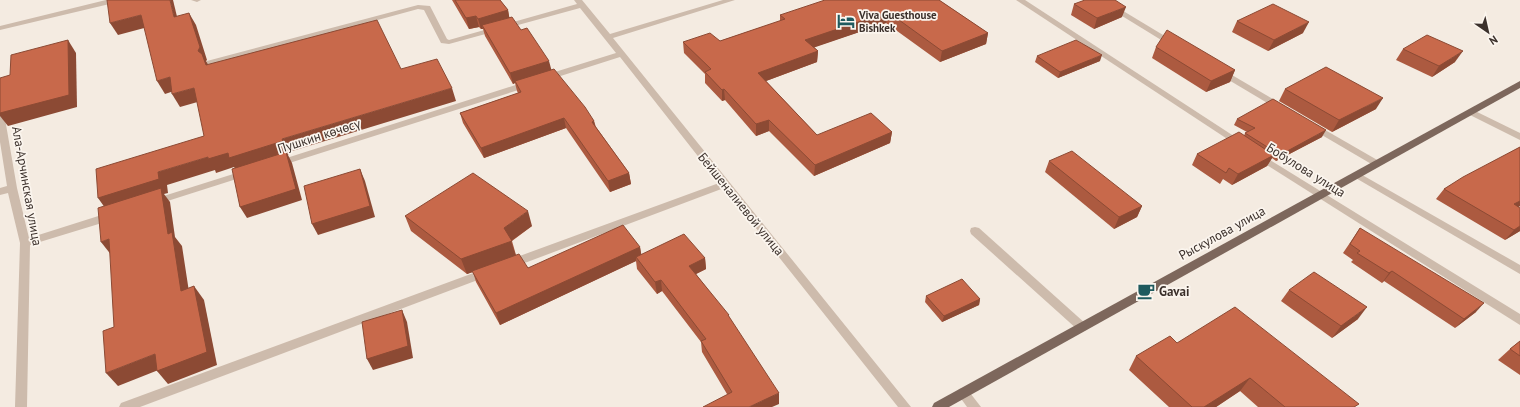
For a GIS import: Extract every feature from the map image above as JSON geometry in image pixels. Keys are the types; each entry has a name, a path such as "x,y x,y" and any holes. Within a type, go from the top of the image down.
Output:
{"main road":[{"name":"Рыскулова улица","path":"938,407 1520,84"}],"street":[{"path":"0,28 115,0"},
{"path":"608,37 731,0"},
{"name":"Бобулова улица","path":"1020,0 1320,195 1520,320"},
{"path":"1100,0 1181,48"},
{"path":"210,63 418,7 427,8 444,41 450,42 580,2"},
{"name":"Бейшеналиевой улица","path":"580,2 905,407"},
{"name":"Пушкин көчөсү","path":"267,167 622,54"},
{"path":"1214,68 1289,112"},
{"path":"1471,112 1520,137"},
{"name":"Ала-Арчинская улица","path":"0,114 12,188 25,243 21,407"},
{"path":"1302,120 1376,163"},
{"path":"146,205 252,172"},
{"path":"1357,175 1520,270"},
{"path":"125,407 726,184"},
{"path":"0,192 12,188"},
{"path":"25,243 123,212"},
{"path":"975,231 1082,327"},
{"path":"963,393 975,407"}],"building":[{"path":"107,0 170,0 174,17 189,13 200,47 198,51 202,54 206,65 377,20 401,69 437,59 452,88 282,139 283,141 229,158 228,153 208,159 208,157 158,172 159,179 98,198 96,169 204,136 194,88 172,94 170,77 157,81 141,15 110,23"},
{"path":"455,0 500,0 508,10 478,19 476,16 466,18"},
{"path":"825,0 939,0 988,33 942,51 888,12 805,40 818,51 758,73 817,135 871,113 892,132 815,165 769,120 756,124 724,89 722,90 705,72 711,69 683,42 710,33 720,41 785,19 780,15"},
{"path":"1085,0 1115,0 1126,7 1097,18 1074,4"},
{"path":"1273,4 1309,22 1274,40 1237,21"},
{"path":"512,17 521,30 527,28 549,61 510,73 482,25"},
{"path":"1167,30 1235,70 1211,81 1156,47"},
{"path":"1427,35 1463,51 1439,66 1403,49"},
{"path":"68,40 69,95 0,113 0,78 10,75 11,55"},
{"path":"1076,40 1102,55 1060,72 1037,56"},
{"path":"1326,67 1383,98 1339,120 1285,89"},
{"path":"554,69 585,107 594,121 592,122 629,173 608,181 564,118 481,148 460,113 521,92 515,81"},
{"path":"1273,99 1326,130 1280,155 1245,133 1255,128 1237,119"},
{"path":"1239,132 1274,155 1238,174 1229,168 1226,173 1197,154"},
{"path":"1520,147 1520,201 1514,204 1520,208 1520,226 1514,230 1444,189 1463,177"},
{"path":"1072,151 1142,206 1119,217 1049,161"},
{"path":"286,152 296,189 240,207 232,169"},
{"path":"360,169 370,206 312,224 304,186"},
{"path":"473,173 528,211 504,228 512,241 461,259 405,216"},
{"path":"161,188 168,234 172,232 181,291 194,286 207,352 157,371 155,354 106,373 103,331 114,327 109,239 101,242 98,208"},
{"path":"623,225 640,247 496,313 472,271 519,254 528,268"},
{"path":"1360,228 1484,303 1464,319 1392,271 1389,273 1357,253 1360,251 1350,244"},
{"path":"684,234 705,258 689,266 729,315 779,393 749,407 703,407 732,392 701,341 706,339 661,280 655,282 636,257"},
{"path":"1314,272 1367,307 1341,326 1289,290"},
{"path":"962,279 980,299 944,316 926,296"},
{"path":"1235,307 1359,404 1354,407 1285,407 1250,378 1204,407 1192,407 1136,356 1170,336 1177,343"},
{"path":"402,310 408,346 367,359 362,322"},
{"path":"1520,341 1520,356 1510,349"}],"place":[{"name":"Viva Guesthouse Bishkek","path":"846,21"},
{"name":"Gavai","path":"1146,291"}]}
